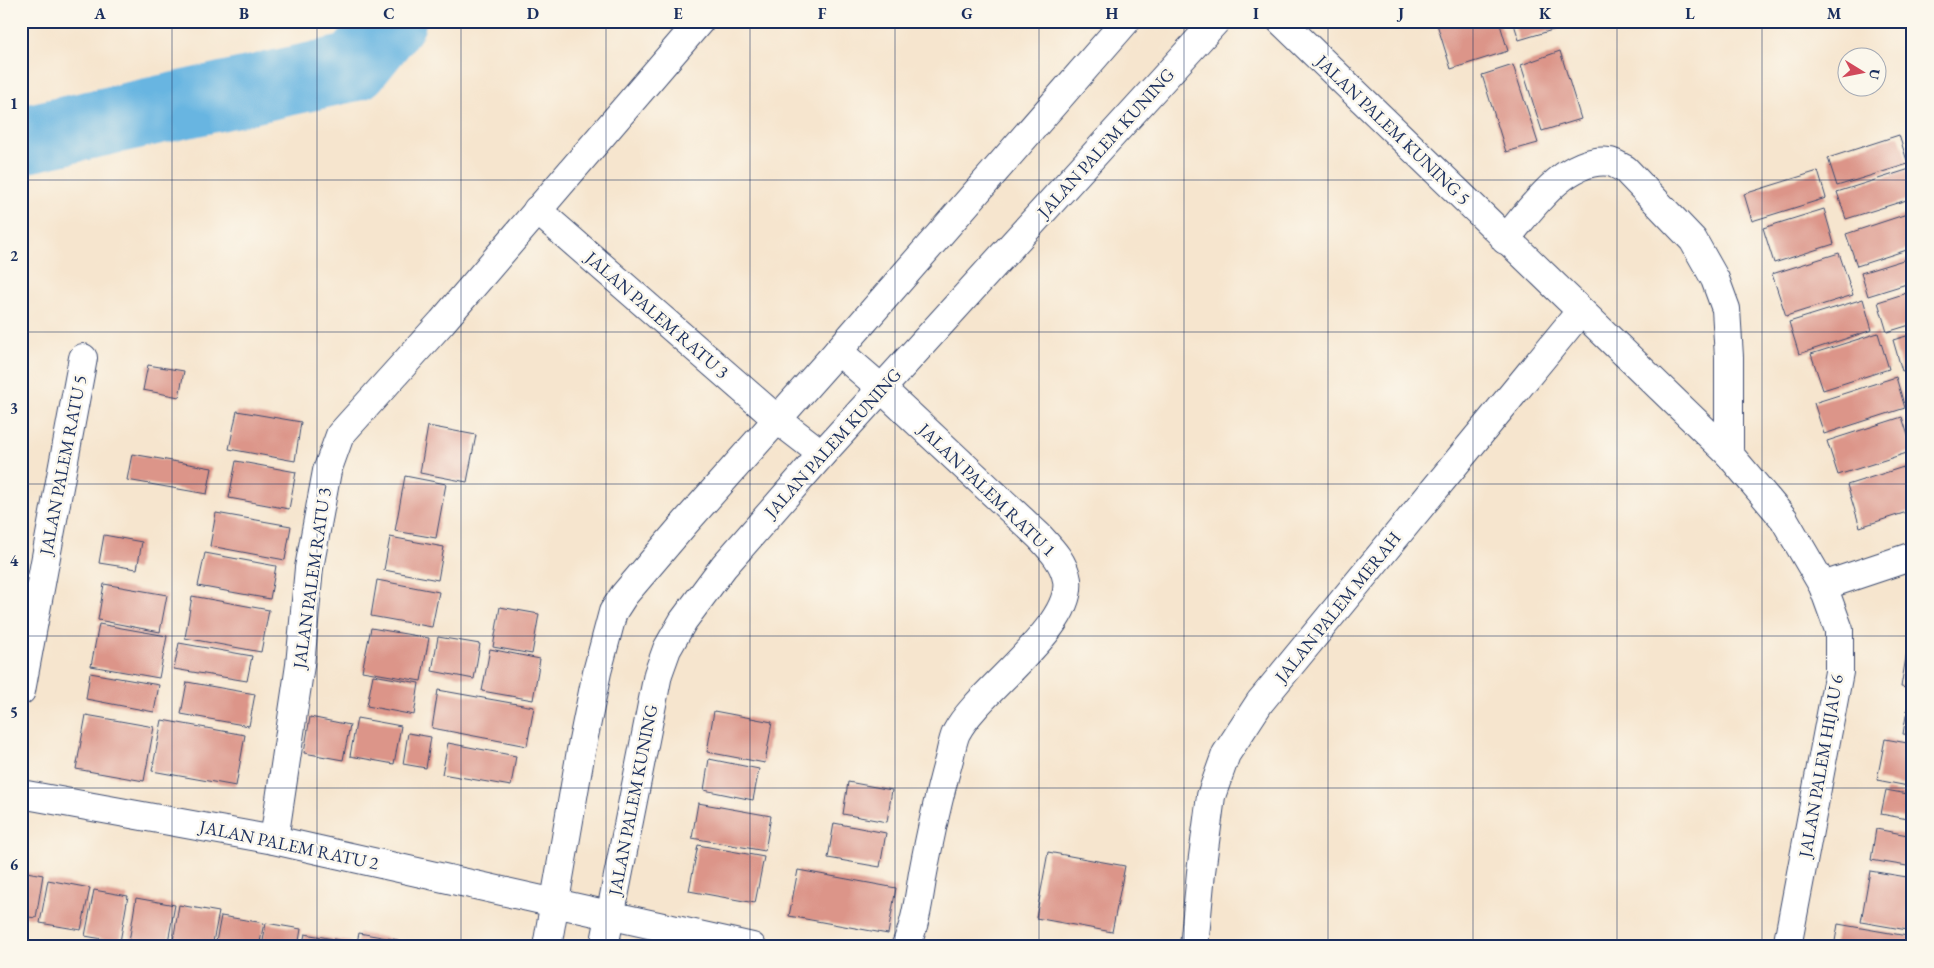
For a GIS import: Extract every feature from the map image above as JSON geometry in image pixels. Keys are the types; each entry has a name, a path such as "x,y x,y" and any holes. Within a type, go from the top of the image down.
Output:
{"street":[{"name":"JALAN PALEM RATU 3","path":"274,840 300,666 309,568 327,471 340,435 442,322 700,21"},
{"path":"547,947 590,707 613,612 624,595 686,522 778,420 1126,21"},
{"name":"JALAN PALEM KUNING","path":"604,947 658,674 667,650 682,621 724,566 822,454 1216,21"},
{"name":"JALAN PALEM KUNING 5","path":"1281,21 1505,240 1729,454 1784,518 1823,586"},
{"path":"1505,240 1556,181 1574,169 1591,164 1611,162 1625,169 1693,240 1718,287 1726,309 1729,357 1729,454"},
{"name":"JALAN PALEM RATU 3","path":"537,210 778,420 822,454"},
{"name":"JALAN PALEM MERAH","path":"1194,947 1211,796 1226,754 1234,740 1260,702 1580,312"},
{"name":"JALAN PALEM RATU 1","path":"838,351 882,389 1039,536 1060,560 1067,579 1068,593 1062,607 1044,634 973,711 956,733 937,801 918,899 909,939 905,947"},
{"name":"JALAN PALEM RATU 5","path":"21,691 83,358"},
{"path":"1823,586 1913,556"},
{"name":"JALAN PALEM HIJAU 6","path":"1787,947 1839,672 1839,630 1823,586"},
{"name":"JALAN PALEM RATU 2","path":"21,794 274,840 611,914"},
{"path":"611,914 752,947"}],"building":[{"path":"1436,21 1499,21 1508,51 1451,69"},
{"path":"1513,21 1564,21 1566,26 1519,40"},
{"path":"1560,51 1581,119 1542,131 1521,65"},
{"path":"1513,65 1538,143 1506,152 1482,75"},
{"path":"1899,135 1908,164 1837,186 1828,158"},
{"path":"1913,168 1913,198 1846,219 1837,192"},
{"path":"1818,171 1826,198 1752,221 1744,194"},
{"path":"1824,209 1834,244 1774,263 1763,228"},
{"path":"1913,212 1913,248 1857,266 1846,234"},
{"path":"1839,253 1853,295 1786,316 1772,274"},
{"path":"1913,257 1913,282 1868,296 1861,273"},
{"path":"1913,291 1913,324 1887,332 1878,302"},
{"path":"1863,299 1872,330 1799,354 1789,322"},
{"path":"1878,333 1889,369 1823,390 1811,354"},
{"path":"1913,334 1913,368 1902,371 1893,340"},
{"path":"148,365 184,371 179,397 143,390"},
{"path":"1896,377 1905,408 1824,434 1814,403"},
{"path":"237,411 301,422 295,461 229,449"},
{"path":"1902,417 1913,451 1838,475 1827,441"},
{"path":"428,426 476,435 467,482 420,473"},
{"path":"132,454 212,468 207,494 127,480"},
{"path":"236,461 296,472 289,509 229,498"},
{"path":"1913,464 1913,510 1860,527 1847,485"},
{"path":"405,476 446,484 436,538 395,531"},
{"path":"216,513 291,526 285,560 210,546"},
{"path":"104,535 142,542 137,569 99,563"},
{"path":"390,537 444,547 438,580 384,570"},
{"path":"205,553 276,566 270,599 198,586"},
{"path":"377,580 439,592 432,627 371,616"},
{"path":"104,584 167,595 160,632 98,620"},
{"path":"192,596 269,610 261,652 185,638"},
{"path":"500,607 539,614 532,654 493,647"},
{"path":"99,624 167,636 159,678 91,666"},
{"path":"371,628 429,638 421,681 362,671"},
{"path":"1910,633 1913,634 1913,689 1901,687"},
{"path":"438,637 480,644 474,679 432,671"},
{"path":"179,643 252,656 247,681 174,669"},
{"path":"490,649 540,659 533,700 482,691"},
{"path":"90,673 159,685 154,712 86,699"},
{"path":"373,675 419,683 414,715 367,706"},
{"path":"187,682 255,694 249,726 181,714"},
{"path":"438,690 534,707 527,746 432,728"},
{"path":"1909,698 1913,699 1913,735 1903,734"},
{"path":"714,711 772,722 765,763 707,752"},
{"path":"86,715 154,727 144,781 76,769"},
{"path":"310,717 350,725 343,760 304,753"},
{"path":"357,718 401,726 394,764 350,756"},
{"path":"162,720 245,735 236,786 152,771"},
{"path":"408,733 431,737 426,768 403,764"},
{"path":"1885,739 1913,744 1913,787 1877,780"},
{"path":"448,743 516,756 511,786 442,774"},
{"path":"709,759 759,769 753,800 704,790"},
{"path":"848,782 892,790 887,822 843,814"},
{"path":"1886,790 1913,795 1913,820 1881,814"},
{"path":"698,803 771,816 765,851 692,838"},
{"path":"834,823 886,833 880,867 828,858"},
{"path":"1876,829 1913,836 1913,867 1871,860"},
{"path":"698,845 764,857 755,903 689,891"},
{"path":"1048,852 1125,866 1112,932 1036,918"},
{"path":"798,870 896,888 888,934 789,916"},
{"path":"21,871 43,875 36,918 21,916"},
{"path":"1870,871 1913,878 1913,931 1861,922"},
{"path":"48,880 90,888 81,930 40,923"},
{"path":"94,890 128,896 120,942 85,936"},
{"path":"136,898 175,905 167,947 129,942"},
{"path":"179,905 219,912 212,947 172,947"},
{"path":"221,916 264,923 259,947 215,947"},
{"path":"266,923 301,929 298,947 262,947"},
{"path":"1838,924 1913,937 1913,947 1834,947"},
{"path":"359,933 398,940 397,947 356,947"},
{"path":"305,934 351,942 350,947 302,947"}],"waterway":[{"path":"21,140 355,67 392,21"}]}
